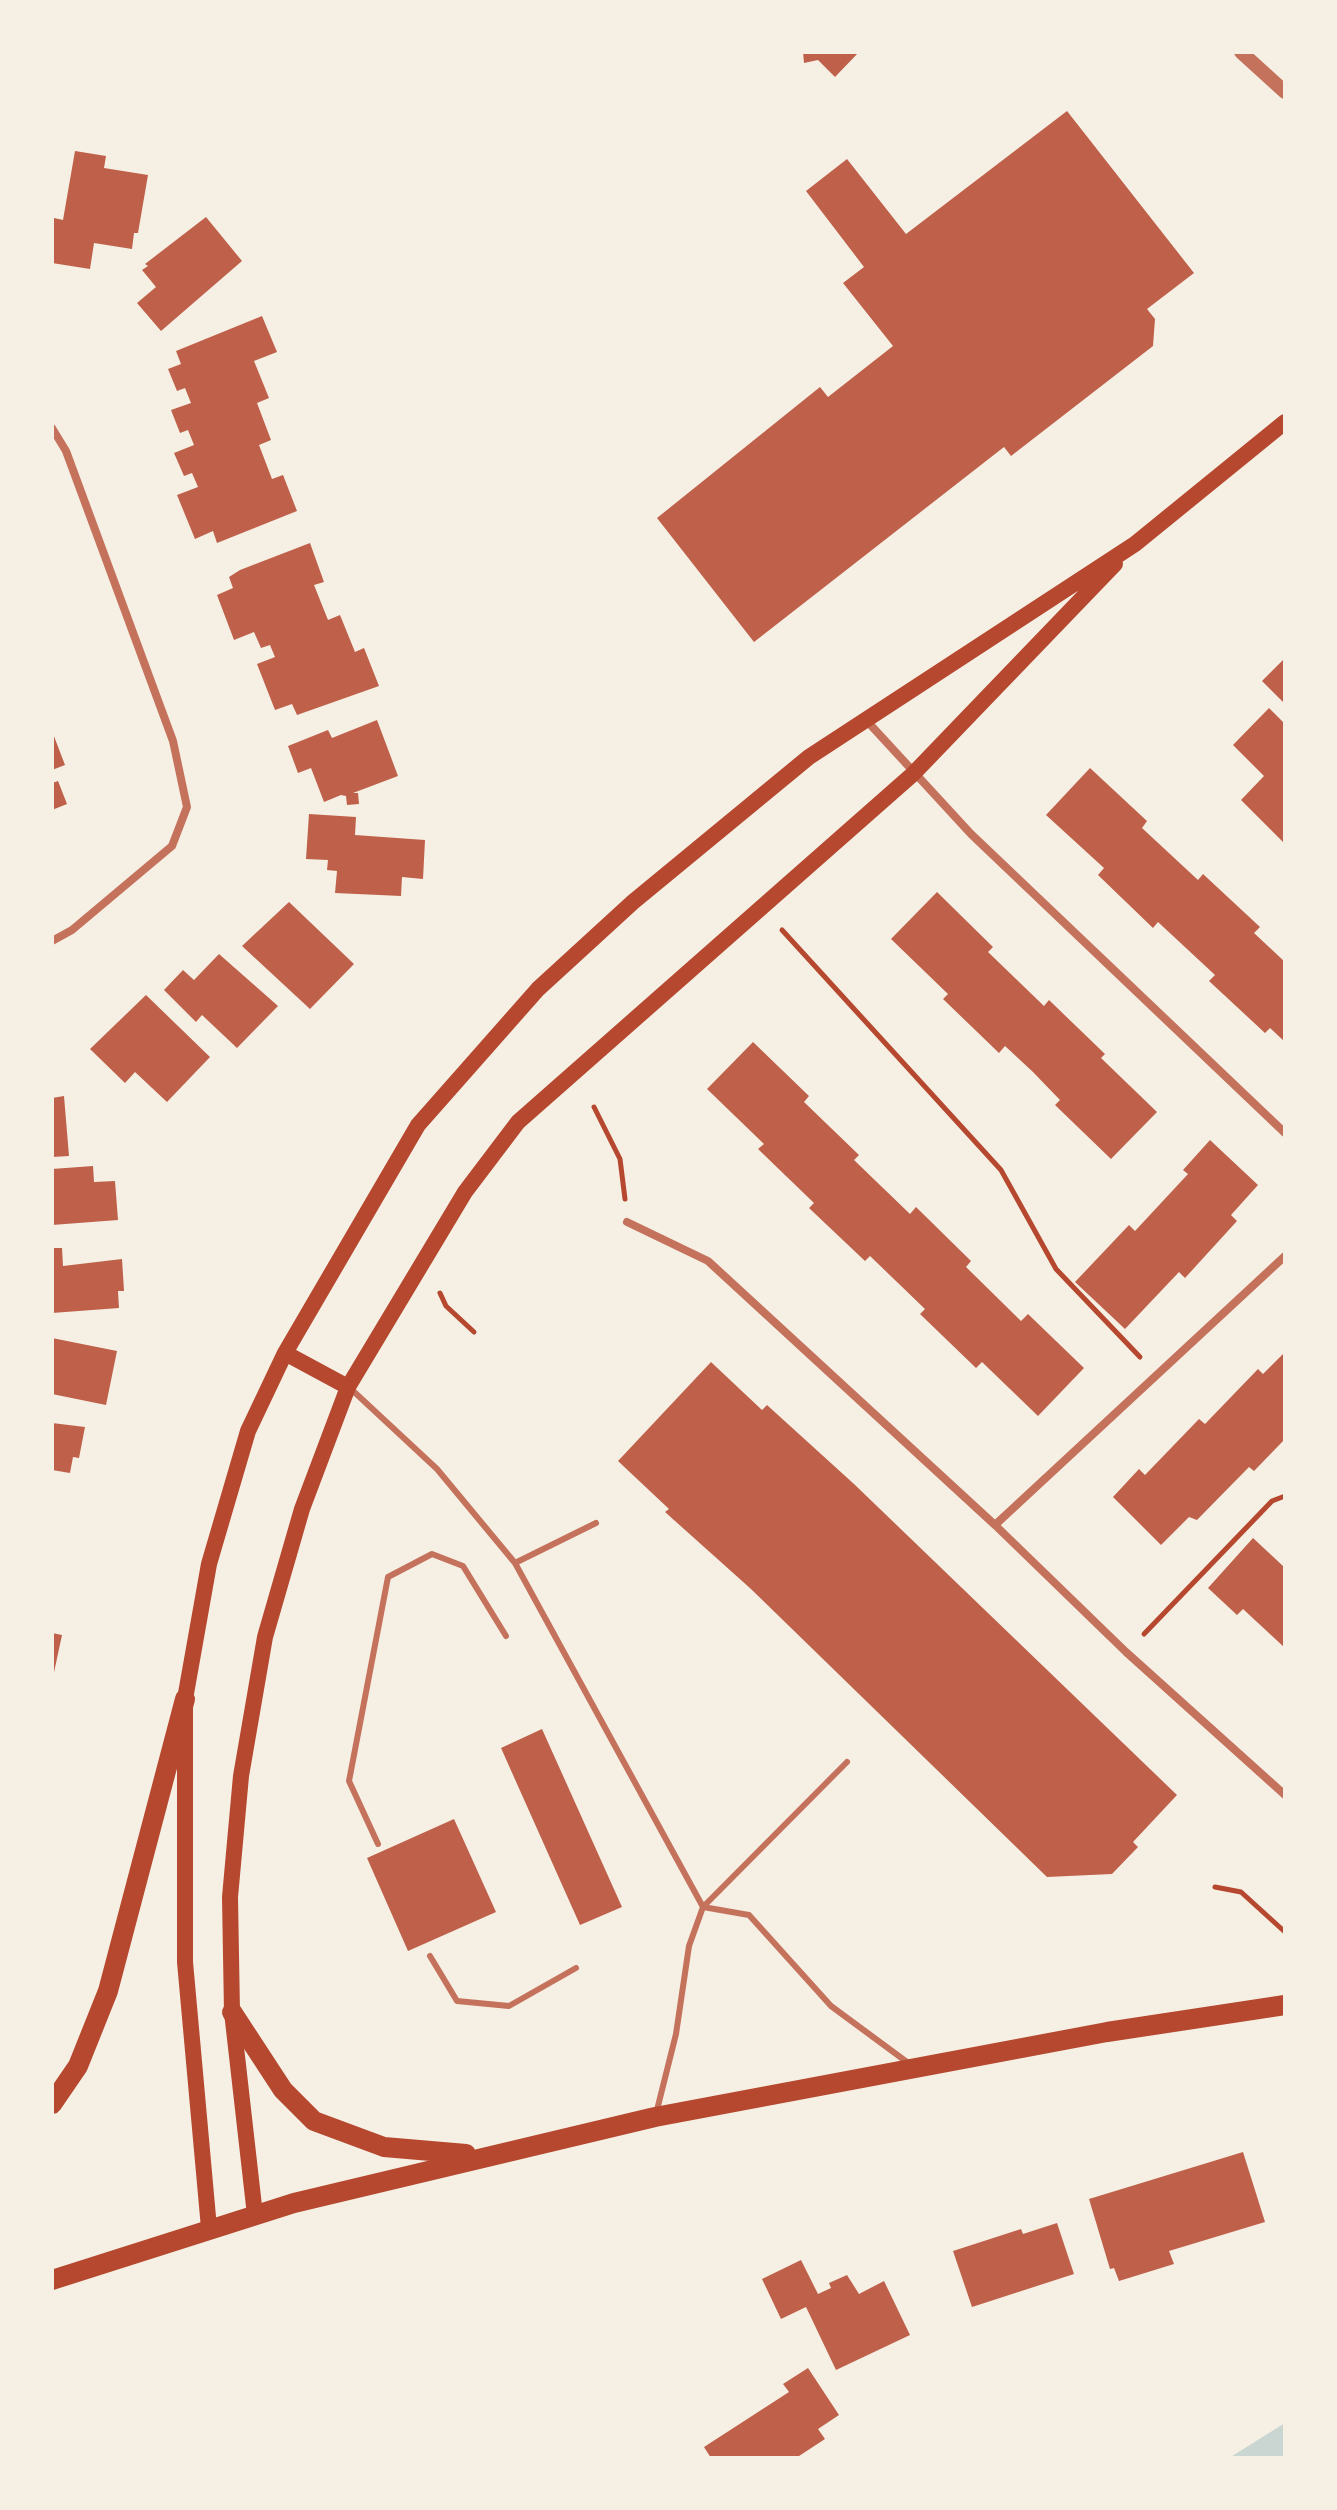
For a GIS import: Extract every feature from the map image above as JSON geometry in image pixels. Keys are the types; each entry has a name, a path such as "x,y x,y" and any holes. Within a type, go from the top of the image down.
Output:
{"main road":[{"path":"52,2104 78,2066 108,1991 185,1699 213,1549 248,1431 285,1353 418,1125 538,989 656,882 809,757 1135,544 1285,422"},
{"path":"255,2215 232,2012 233,1867 241,1776 265,1637 302,1509 348,1387 465,1192 518,1122 913,774 1135,544"},
{"path":"285,1353 348,1387"},
{"path":"185,1699 185,1962 209,2228"},
{"path":"52,2280 255,2215 482,2156 655,2117 1107,2032 1285,2005"},
{"path":"232,2012 283,2090 314,2121 384,2147 482,2156"}],"street":[{"path":"1241,52 1285,92"},
{"path":"52,428 66,451 173,741 187,807 172,846 72,930 52,941"},
{"path":"866,720 971,834 1285,1133"},
{"path":"627,1222 708,1261 995,1525 1126,1652 1285,1795"},
{"path":"995,1525 1285,1256"}],"lane":[{"path":"348,1387 437,1469 515,1563 703,1907"},
{"path":"515,1563 596,1523"},
{"path":"378,1844 349,1781 388,1577 432,1554 463,1566 506,1636"},
{"path":"655,2117 676,2034 689,1946 703,1907 847,1762"},
{"path":"703,1907 749,1915 831,2006 917,2069"},
{"path":"430,1956 457,2001 509,2006 576,1968"}],"path":[{"path":"782,930 1001,1170 1056,1269 1158,1375"},
{"path":"594,1107 620,1159 627,1222"},
{"path":"424,1259 446,1306 474,1332"},
{"path":"1126,1652 1272,1501 1285,1496"},
{"path":"1215,1887 1241,1892 1285,1932"}],"shaded area":[{"path":"1285,2423 1285,2458 1229,2458"}],"building":[{"path":"803,52 859,52 835,77 818,60 804,63"},
{"path":"1067,111 1194,273 1147,309 1155,319 1153,346 1011,456 1004,447 754,642 657,518 820,387 828,397 893,346 843,283 864,267 806,191 847,159 906,234"},
{"path":"75,151 106,156 104,168 148,175 138,233 134,233 132,249 94,243 90,269 52,263 54,218 63,220"},
{"path":"206,217 242,261 161,331 137,303 156,287 142,270 148,266 145,264"},
{"path":"262,316 277,352 254,361 269,398 257,403 271,440 259,445 272,479 283,475 297,511 217,543 213,531 195,539 177,495 198,487 192,473 184,476 174,453 194,445 188,430 180,433 171,410 191,403 185,388 177,391 168,369 181,364 176,351"},
{"path":"310,543 324,582 314,585 328,620 340,615 355,652 364,648 379,686 297,715 292,704 275,710 257,664 275,657 270,645 261,648 254,632 234,640 217,595 233,588 229,577 240,570"},
{"path":"1285,658 1285,704 1262,681"},
{"path":"1269,708 1285,724 1285,844 1241,800 1264,776 1233,745"},
{"path":"377,720 398,776 353,793 358,793 359,804 347,805 346,796 341,795 324,802 311,768 298,773 288,746 328,730 332,738"},
{"path":"52,731 65,765 52,770"},
{"path":"1090,768 1147,821 1142,828 1198,880 1203,874 1260,927 1254,933 1285,962 1285,1042 1270,1028 1265,1033 1209,981 1215,975 1158,922 1153,928 1098,875 1104,868 1046,815"},
{"path":"58,781 67,804 52,810 52,783"},
{"path":"309,814 356,817 355,835 425,840 423,879 402,877 401,896 335,893 337,871 327,870 328,860 306,859"},
{"path":"937,892 993,947 988,952 1044,1006 1049,1000 1105,1054 1101,1058 1157,1112 1111,1159 1055,1105 1060,1100 1033,1072 1005,1046 999,1053 943,999 948,994 891,939"},
{"path":"289,902 354,964 310,1009 242,946"},
{"path":"219,954 278,1006 237,1048 202,1015 196,1022 164,990 183,970 194,980"},
{"path":"146,995 210,1057 167,1102 135,1072 125,1083 90,1049"},
{"path":"753,1042 809,1096 804,1102 859,1155 854,1160 910,1214 916,1207 971,1261 966,1267 1021,1321 1028,1314 1084,1368 1038,1416 982,1362 976,1368 920,1314 925,1309 870,1256 865,1261 809,1208 814,1203 758,1149 764,1144 707,1089"},
{"path":"64,1096 69,1156 52,1157 52,1098"},
{"path":"1210,1140 1258,1185 1231,1215 1237,1221 1185,1278 1179,1272 1125,1329 1075,1282 1129,1225 1135,1231 1188,1174 1183,1170"},
{"path":"93,1166 94,1182 115,1181 118,1220 52,1225 52,1169"},
{"path":"52,1248 62,1248 63,1266 122,1259 124,1291 118,1291 119,1308 52,1313"},
{"path":"52,1338 117,1351 106,1405 52,1394"},
{"path":"1285,1352 1285,1439 1254,1471 1249,1467 1197,1520 1189,1517 1161,1545 1113,1497 1139,1469 1145,1475 1199,1419 1205,1424 1258,1369 1263,1374"},
{"path":"711,1362 762,1410 767,1405 854,1484 1177,1795 1133,1842 1138,1847 1112,1874 1047,1877 751,1589 665,1512 669,1509 618,1461"},
{"path":"52,1423 85,1427 79,1458 73,1457 70,1473 52,1470"},
{"path":"1253,1538 1283,1566 1285,1564 1285,1648 1243,1609 1237,1615 1208,1588"},
{"path":"52,1633 62,1635 53,1677 52,1677"},
{"path":"542,1729 622,1907 580,1925 501,1748"},
{"path":"454,1819 496,1912 408,1951 367,1858"},
{"path":"1243,2152 1265,2222 1169,2251 1174,2264 1119,2281 1114,2268 1110,2269 1089,2199"},
{"path":"1057,2223 1074,2274 972,2307 953,2251 1021,2229 1023,2234"},
{"path":"801,2260 818,2294 831,2288 829,2283 847,2275 859,2294 884,2281 910,2335 836,2370 806,2307 781,2319 762,2279"},
{"path":"808,2368 839,2415 818,2429 825,2439 796,2458 711,2458 704,2447 789,2392 783,2384"}]}
